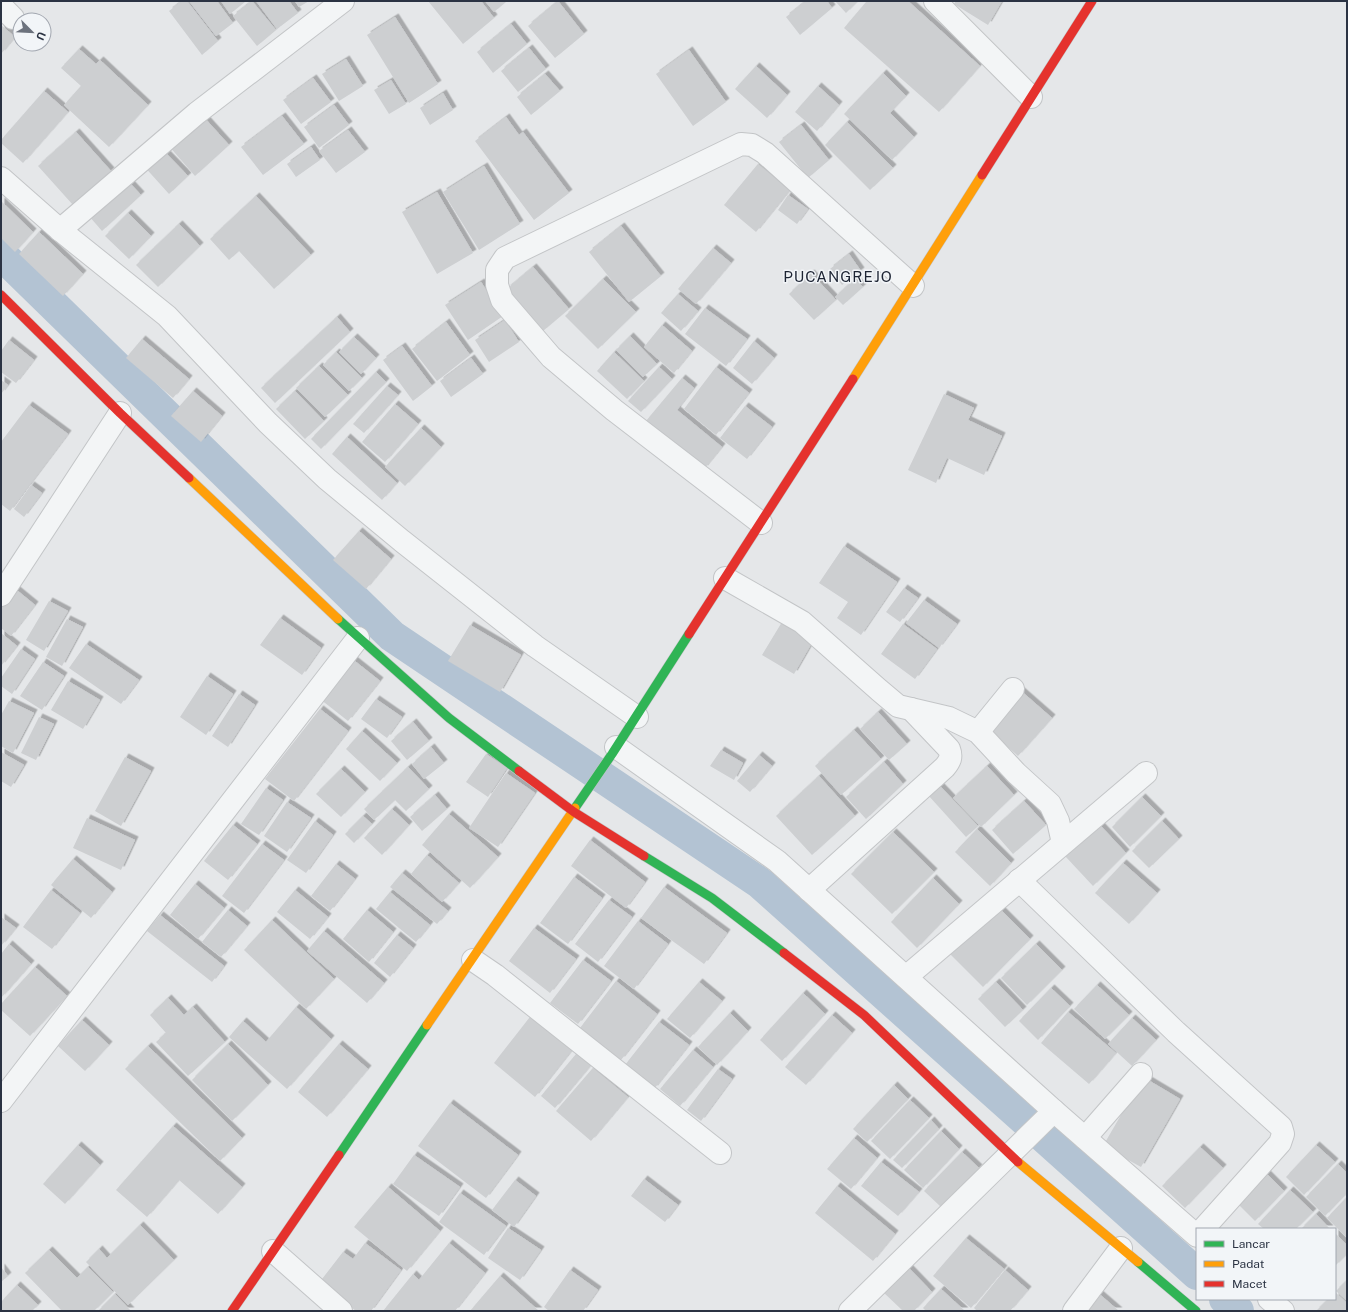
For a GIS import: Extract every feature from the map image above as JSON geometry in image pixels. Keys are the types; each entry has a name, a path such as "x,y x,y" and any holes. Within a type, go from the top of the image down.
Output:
{"street":[{"path":"60,230 197,113 343,1"},
{"path":"935,1 1031,97"},
{"path":"232,1311 574,812 913,286 1092,1"},
{"path":"761,523 614,410 551,357 502,300 498,285 497,270 505,258 741,144 752,145 765,153 913,286"},
{"path":"1,178 60,230 167,316 268,424 327,479 402,541 535,646 636,716"},
{"path":"1,295 120,413 358,638 448,718 574,812 712,898 864,1015 1010,1155 1196,1311"},
{"path":"1,595 120,413"},
{"path":"726,578 802,622 898,706 949,718 978,732 1016,773 1050,804 1058,821 1063,843"},
{"path":"1,1101 358,638"},
{"path":"978,732 1013,689"},
{"path":"809,890 950,761 951,754 948,749 910,709"},
{"path":"614,751 776,861 1054,1111 1196,1235"},
{"path":"906,977 1146,773"},
{"path":"1019,880 1176,1032 1281,1127 1283,1134 1280,1143 1204,1228"},
{"path":"473,960 495,975 720,1154"},
{"path":"1085,1138 1141,1074"},
{"path":"850,1311 1054,1111"},
{"path":"1074,1311 1121,1248"},
{"path":"273,1251 341,1311"},
{"path":"1270,1300 1283,1311"}],"building":[{"path":"182,1 187,1 218,41 202,55 169,11"},
{"path":"189,1 217,1 233,23 216,36"},
{"path":"221,1 246,1 230,14"},
{"path":"252,1 276,30 257,46 233,16"},
{"path":"256,1 289,1 298,13 277,29"},
{"path":"295,1 309,1 299,7"},
{"path":"428,1 481,1 494,18 463,44"},
{"path":"485,1 507,1 494,12"},
{"path":"558,1 584,34 555,58 528,26"},
{"path":"806,1 827,1 832,8 800,35 786,17"},
{"path":"835,1 858,1 846,13"},
{"path":"867,1 908,1 980,66 939,112 844,28"},
{"path":"956,1 1002,1 988,25 954,4"},
{"path":"395,17 438,84 409,103 367,35"},
{"path":"511,24 527,44 493,73 477,52"},
{"path":"1,25 12,34 12,41 1,54"},
{"path":"529,48 546,69 518,92 501,71"},
{"path":"79,49 96,64 100,60 148,105 109,147 64,105 81,86 61,68"},
{"path":"689,50 726,102 693,126 656,74"},
{"path":"346,59 363,86 339,101 322,74"},
{"path":"756,66 787,95 767,118 735,89"},
{"path":"883,73 906,96 890,113 914,137 892,160 844,114"},
{"path":"545,74 560,91 531,115 517,97"},
{"path":"313,78 331,102 301,124 283,100"},
{"path":"391,80 406,104 389,114 374,90"},
{"path":"818,86 839,105 817,131 795,112"},
{"path":"44,91 68,112 23,163 1,143 1,140"},
{"path":"443,93 453,110 430,125 420,108"},
{"path":"334,105 349,125 319,148 304,127"},
{"path":"201,114 229,145 195,176 168,145"},
{"path":"282,116 304,144 263,175 241,147"},
{"path":"506,117 519,135 523,132 569,193 534,220 475,141"},
{"path":"847,122 893,168 870,190 825,145"},
{"path":"801,125 829,160 808,178 779,142"},
{"path":"348,130 365,152 336,173 319,151"},
{"path":"76,132 111,171 73,205 38,166"},
{"path":"160,147 188,176 169,194 142,164"},
{"path":"311,147 320,160 296,177 287,164"},
{"path":"758,164 790,190 756,232 724,205"},
{"path":"484,166 520,224 479,250 443,192"},
{"path":"127,180 141,195 102,231 89,216"},
{"path":"437,192 473,253 437,274 402,212"},
{"path":"788,195 808,209 797,224 778,210"},
{"path":"256,196 311,255 274,289 239,251 229,260 210,239"},
{"path":"1,201 33,232 15,252 1,238"},
{"path":"128,213 151,236 129,259 105,236"},
{"path":"179,224 200,246 158,287 136,265"},
{"path":"621,226 661,276 629,302 589,252"},
{"path":"39,232 83,274 63,296 19,254"},
{"path":"713,248 731,263 696,304 678,289"},
{"path":"849,254 861,271 842,285 830,269"},
{"path":"533,267 569,309 543,331 507,289"},
{"path":"811,273 836,300 814,320 789,294"},
{"path":"603,279 636,312 598,349 565,316"},
{"path":"855,279 863,287 843,305 835,297"},
{"path":"481,282 503,316 468,340 445,305"},
{"path":"678,294 698,311 681,331 661,313"},
{"path":"705,308 747,339 726,366 685,334"},
{"path":"337,317 350,332 275,403 261,388"},
{"path":"505,320 519,342 489,362 475,340"},
{"path":"446,322 470,355 437,381 412,349"},
{"path":"662,325 692,351 674,373 644,347"},
{"path":"630,336 657,364 643,377 616,350"},
{"path":"354,337 376,358 361,374 339,352"},
{"path":"142,339 189,379 173,398 126,358"},
{"path":"9,340 34,360 16,383 1,372 1,351"},
{"path":"754,341 774,358 752,384 733,368"},
{"path":"402,346 432,386 413,401 383,360"},
{"path":"336,352 362,378 349,391 323,365"},
{"path":"614,352 644,381 627,399 597,371"},
{"path":"471,358 483,374 451,397 440,381"},
{"path":"319,366 348,395 325,417 296,388"},
{"path":"659,367 672,379 641,412 628,401"},
{"path":"716,367 749,393 716,435 684,409"},
{"path":"376,372 386,382 321,449 311,439"},
{"path":"682,378 694,388 677,410 722,447 704,469 646,421"},
{"path":"1,380 8,385 1,394"},
{"path":"387,386 398,395 364,433 353,424"},
{"path":"193,391 222,416 201,442 171,416"},
{"path":"295,391 324,421 305,439 276,409"},
{"path":"944,394 974,408 968,420 1002,436 984,475 947,458 936,483 908,470"},
{"path":"395,404 418,424 385,462 362,442"},
{"path":"29,405 68,434 10,511 1,504 1,442"},
{"path":"745,406 772,427 747,459 720,438"},
{"path":"421,428 441,447 405,486 385,467"},
{"path":"347,437 397,483 382,500 332,454"},
{"path":"31,485 42,493 24,517 14,509"},
{"path":"359,531 391,559 366,589 333,560"},
{"path":"844,546 897,582 861,635 837,618 848,602 819,583"},
{"path":"13,587 35,605 11,636 1,628 1,602"},
{"path":"904,588 918,598 900,622 886,612"},
{"path":"924,600 957,624 939,648 906,623"},
{"path":"49,601 68,611 44,651 26,640"},
{"path":"280,618 321,648 302,675 260,645"},
{"path":"67,619 83,627 62,666 46,657"},
{"path":"782,622 813,641 794,674 762,655"},
{"path":"903,624 937,649 915,679 881,654"},
{"path":"470,625 521,655 500,692 448,661"},
{"path":"1,633 17,646 1,666"},
{"path":"86,644 139,680 121,704 69,668"},
{"path":"21,649 35,659 12,694 1,686 1,678"},
{"path":"351,658 380,681 348,721 320,699"},
{"path":"43,662 64,676 42,710 20,696"},
{"path":"207,676 233,694 206,735 180,717"},
{"path":"68,681 100,700 83,729 51,710"},
{"path":"1020,690 1052,718 1018,756 987,728"},
{"path":"239,694 255,705 228,747 212,736"},
{"path":"376,699 402,717 387,738 361,719"},
{"path":"9,701 34,713 13,753 1,746 1,715"},
{"path":"320,709 348,731 294,801 265,779"},
{"path":"878,712 907,744 889,760 860,729"},
{"path":"39,717 54,724 36,760 21,753"},
{"path":"413,722 429,741 407,760 391,741"},
{"path":"854,730 881,759 841,795 815,766"},
{"path":"362,731 397,763 380,781 346,749"},
{"path":"431,747 444,763 424,779 412,764"},
{"path":"721,750 743,763 734,780 710,766"},
{"path":"1,752 24,765 11,787 1,781"},
{"path":"486,754 507,768 488,797 466,782"},
{"path":"759,755 772,766 750,792 737,781"},
{"path":"125,757 151,771 121,826 95,811"},
{"path":"884,762 903,784 866,819 846,797"},
{"path":"987,766 1014,795 981,827 953,798"},
{"path":"408,767 429,789 406,811 395,800 374,820 364,809"},
{"path":"341,769 365,792 341,817 316,794"},
{"path":"506,773 535,793 498,847 469,828"},
{"path":"819,776 855,816 812,855 776,816"},
{"path":"939,785 978,826 966,837 928,795"},
{"path":"266,788 283,800 259,835 241,824"},
{"path":"435,795 447,809 422,831 410,817"},
{"path":"1142,797 1161,816 1130,847 1112,827"},
{"path":"1024,801 1046,825 1013,854 992,830"},
{"path":"287,802 311,818 287,852 264,836"},
{"path":"392,809 409,825 382,855 364,838"},
{"path":"449,814 498,857 470,888 422,845"},
{"path":"363,816 372,824 354,843 345,834"},
{"path":"87,818 135,840 121,870 73,848"},
{"path":"315,821 333,835 306,873 287,860"},
{"path":"1162,821 1179,839 1149,868 1132,851"},
{"path":"1099,824 1126,853 1093,886 1065,856"},
{"path":"233,825 257,844 228,880 204,861"},
{"path":"977,829 1011,863 990,886 955,852"},
{"path":"893,832 934,872 892,914 851,874"},
{"path":"590,840 645,882 626,908 571,866"},
{"path":"262,844 284,860 244,913 222,896"},
{"path":"427,855 459,883 442,902 411,874"},
{"path":"73,859 112,892 91,918 51,885"},
{"path":"1123,863 1157,893 1129,924 1095,893"},
{"path":"336,864 355,879 330,911 311,896"},
{"path":"402,873 448,911 437,924 390,887"},
{"path":"574,877 602,898 568,944 540,923"},
{"path":"933,878 959,904 917,948 891,922"},
{"path":"195,884 224,908 198,939 170,915"},
{"path":"664,887 727,933 704,964 641,918"},
{"path":"51,890 80,913 52,949 23,927"},
{"path":"295,890 328,917 310,939 277,912"},
{"path":"390,892 430,925 416,942 376,909"},
{"path":"609,900 632,917 598,962 575,944"},
{"path":"996,905 1030,939 983,987 949,953"},
{"path":"228,910 247,926 221,957 202,942"},
{"path":"367,910 393,932 369,962 343,939"},
{"path":"160,915 224,966 212,982 147,931"},
{"path":"1,917 16,928 1,946"},
{"path":"272,920 334,979 306,1009 244,950"},
{"path":"638,921 668,944 634,989 604,966"},
{"path":"534,928 576,959 550,993 509,961"},
{"path":"324,931 384,983 367,1003 307,951"},
{"path":"397,935 413,948 390,977 374,963"},
{"path":"9,944 31,964 1,998 1,954"},
{"path":"1036,944 1062,970 1027,1005 1001,978"},
{"path":"583,960 611,981 578,1024 550,1003"},
{"path":"35,967 67,996 30,1036 1,1010 1,1004"},
{"path":"616,981 657,1014 621,1060 580,1028"},
{"path":"699,982 722,1001 690,1038 667,1019"},
{"path":"996,982 1023,1010 1005,1027 978,999"},
{"path":"1097,985 1129,1015 1105,1039 1074,1009"},
{"path":"1051,988 1070,1006 1038,1040 1019,1021"},
{"path":"803,993 825,1014 782,1061 760,1040"},
{"path":"168,998 184,1015 193,1007 225,1042 188,1076 156,1042 166,1033 150,1015"},
{"path":"296,1007 331,1039 287,1089 229,1037 243,1021 266,1042"},
{"path":"1068,1012 1116,1053 1089,1084 1041,1043"},
{"path":"730,1013 748,1031 717,1065 698,1047"},
{"path":"832,1015 852,1033 806,1085 785,1067"},
{"path":"530,1017 572,1050 535,1097 494,1063"},
{"path":"1132,1018 1156,1040 1132,1066 1108,1044"},
{"path":"82,1020 109,1045 85,1071 58,1046"},
{"path":"659,1022 689,1045 654,1089 625,1065"},
{"path":"228,1044 268,1085 232,1121 192,1080"},
{"path":"339,1044 368,1069 327,1117 298,1092"},
{"path":"148,1046 242,1138 220,1161 125,1069"},
{"path":"693,1050 713,1067 680,1106 660,1089"},
{"path":"577,1053 591,1065 555,1108 541,1096"},
{"path":"593,1068 628,1097 591,1141 556,1111"},
{"path":"718,1069 732,1079 701,1121 687,1110"},
{"path":"1143,1077 1180,1099 1141,1167 1103,1146"},
{"path":"894,1085 908,1099 867,1142 853,1129"},
{"path":"910,1100 929,1118 890,1159 871,1141"},
{"path":"450,1103 518,1155 486,1198 418,1146"},
{"path":"931,1120 939,1129 902,1168 893,1160"},
{"path":"173,1126 242,1187 218,1214 179,1180 147,1217 116,1190"},
{"path":"941,1131 959,1149 923,1188 904,1170"},
{"path":"854,1138 877,1158 851,1189 827,1169"},
{"path":"78,1145 100,1165 65,1204 43,1184"},
{"path":"1316,1145 1335,1162 1304,1195 1286,1177"},
{"path":"1200,1147 1223,1168 1185,1208 1162,1186"},
{"path":"962,1152 979,1168 941,1207 924,1191"},
{"path":"414,1155 460,1187 439,1216 393,1184"},
{"path":"881,1162 919,1192 898,1216 861,1186"},
{"path":"1338,1164 1347,1173 1347,1193 1325,1216 1306,1197"},
{"path":"1264,1171 1284,1191 1255,1221 1235,1201"},
{"path":"644,1179 678,1205 665,1222 631,1196"},
{"path":"515,1180 536,1196 514,1227 492,1210"},
{"path":"837,1186 895,1234 873,1261 815,1213"},
{"path":"388,1187 440,1231 407,1271 354,1227"},
{"path":"1290,1190 1313,1212 1297,1228 1263,1228 1258,1224"},
{"path":"460,1193 506,1226 484,1255 439,1222"},
{"path":"1347,1197 1347,1238 1327,1218"},
{"path":"1316,1214 1329,1228 1302,1228"},
{"path":"140,1225 174,1260 128,1305 86,1262 99,1249 107,1258"},
{"path":"508,1228 541,1250 520,1280 488,1258"},
{"path":"1336,1234 1347,1245 1347,1254 1336,1265"},
{"path":"966,1238 1004,1269 971,1308 933,1276"},
{"path":"365,1243 401,1270 371,1311 356,1311 319,1283 343,1252 353,1259"},
{"path":"449,1243 485,1273 455,1311 383,1311 413,1274 419,1280"},
{"path":"49,1250 77,1278 88,1267 113,1292 94,1311 62,1311 25,1273"},
{"path":"907,1266 932,1292 914,1311 903,1311 882,1291"},
{"path":"1,1267 8,1276 1,1282"},
{"path":"570,1270 598,1290 583,1311 549,1311 544,1307"},
{"path":"1005,1270 1028,1290 1010,1311 977,1311 974,1308"},
{"path":"500,1276 539,1311 470,1311"},
{"path":"1347,1280 1347,1301 1336,1291"},
{"path":"17,1285 38,1305 32,1311 1,1311 1,1302"},
{"path":"941,1289 965,1311 926,1311 923,1308"},
{"path":"1097,1292 1119,1311 1080,1311"},
{"path":"1336,1293 1347,1303 1347,1311 1316,1311 1327,1300 1336,1300"},
{"path":"115,1294 131,1311 98,1311"}],"waterway":[{"path":"1,254 392,636 760,883 1196,1273"},
{"path":"1226,1300 1238,1311"}],"traffic: fast":[{"path":"338,619 449,718 519,771"},
{"path":"575,808 612,754 689,634"},
{"path":"644,856 712,898 784,953"},
{"path":"339,1155 427,1025"},
{"path":"1138,1262 1196,1311"}],"traffic: slow":[{"path":"853,379 982,175"},
{"path":"189,478 338,619"},
{"path":"427,1025 575,808"},
{"path":"1018,1162 1138,1262"}],"traffic: jam":[{"path":"982,175 1092,1"},
{"path":"1,295 120,413 189,478"},
{"path":"689,634 853,379"},
{"path":"519,771 574,812 644,856"},
{"path":"784,953 864,1015 1018,1162"},
{"path":"232,1311 339,1155"}],"district":[{"name":"PUCANGREJO","path":"838,276"}]}
